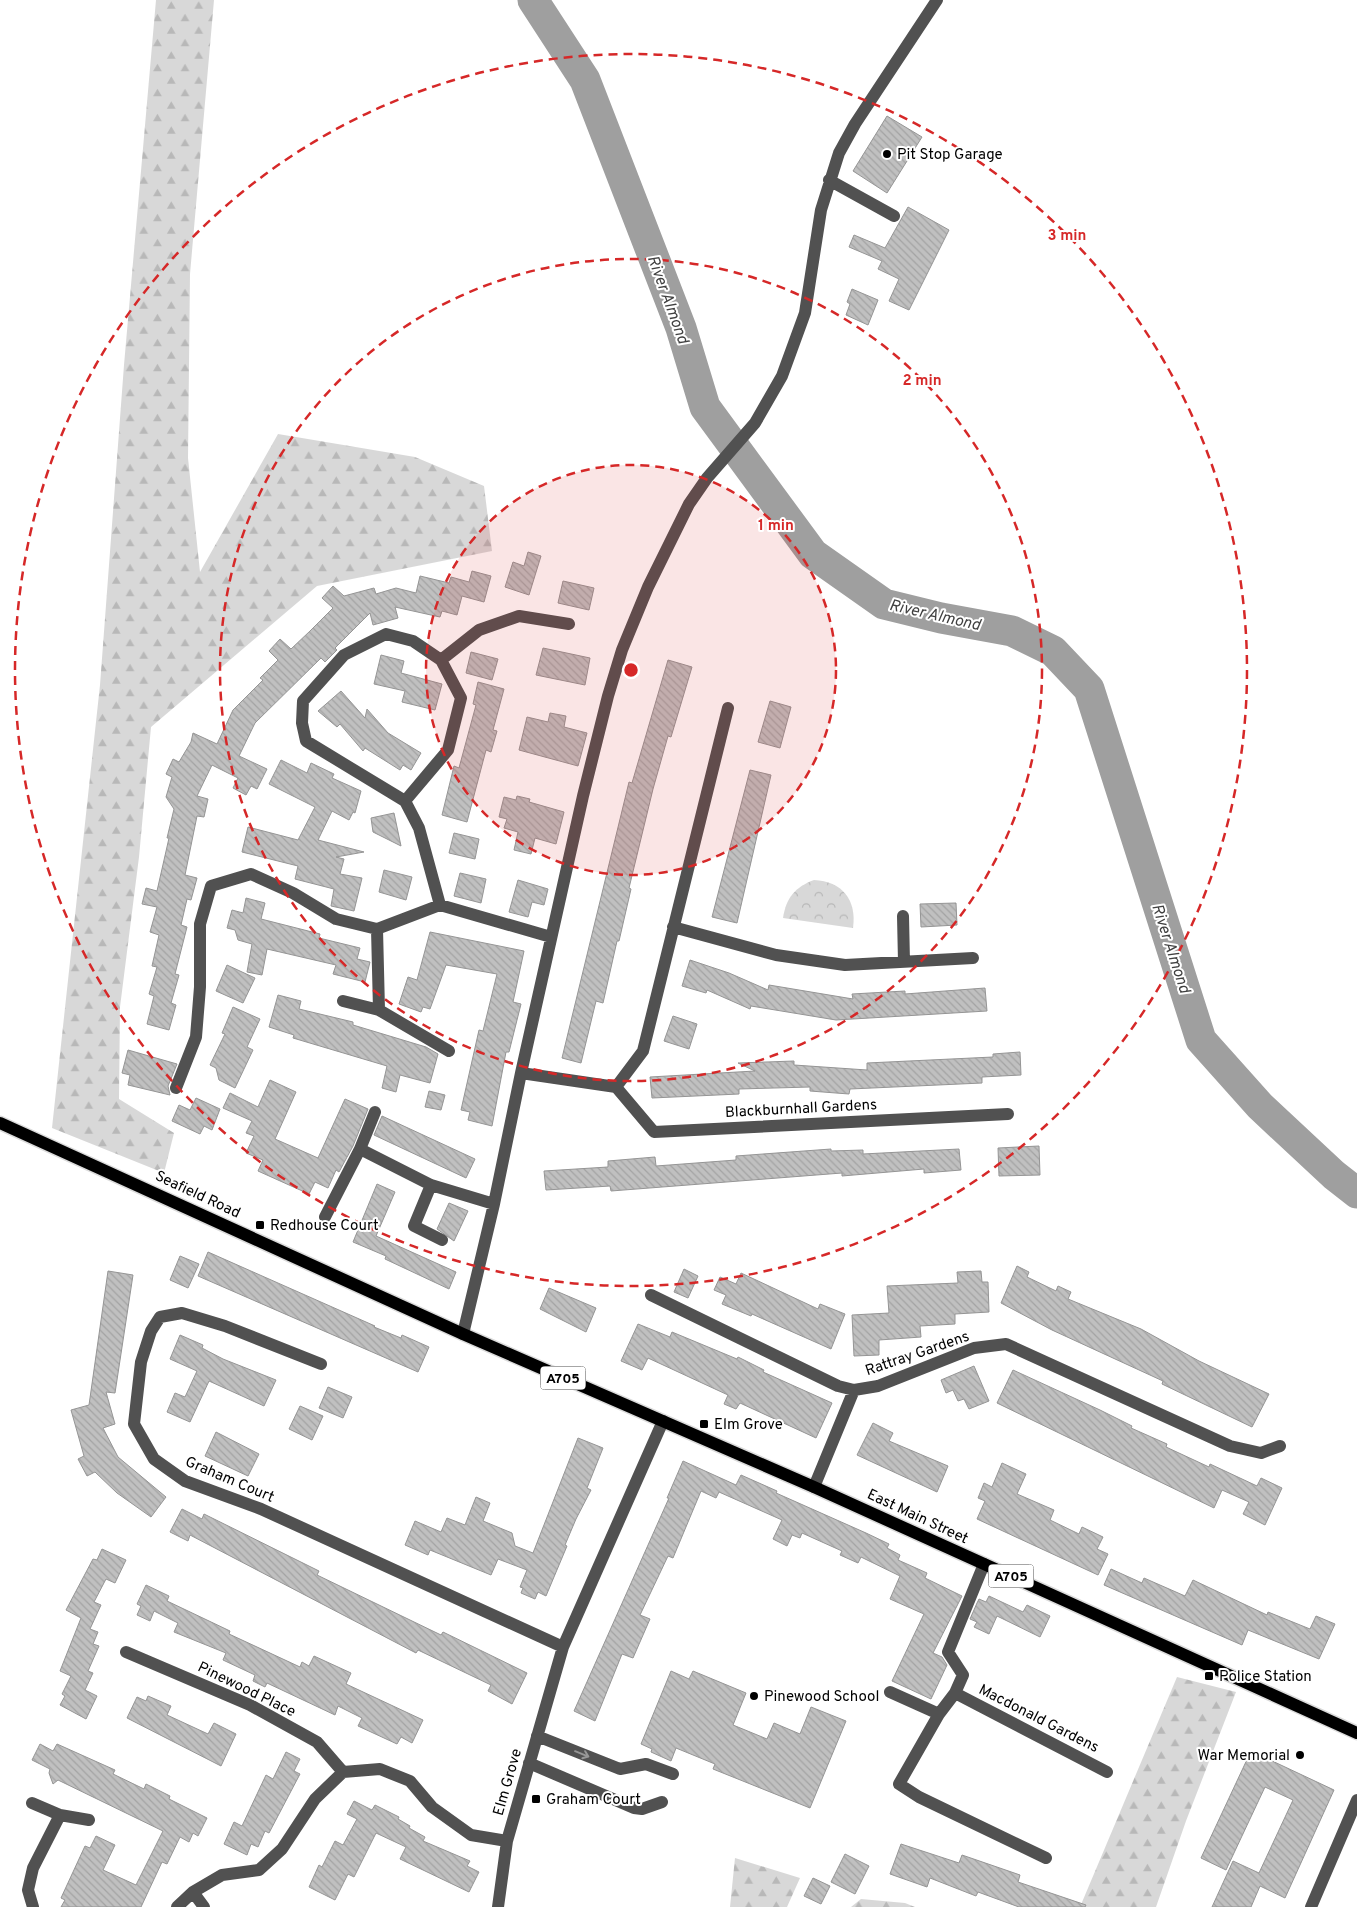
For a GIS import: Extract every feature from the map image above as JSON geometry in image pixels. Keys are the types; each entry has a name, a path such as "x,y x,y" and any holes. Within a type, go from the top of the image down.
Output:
{"main road":[{"name":"Seafield Road","path":"0,1123 463,1334"},
{"name":"East Main Street","path":"463,1334 814,1487 1357,1733"}],"street":[{"path":"463,1334 494,1204 551,937 608,696 622,650 674,531 697,490 743,438 769,403 793,351 805,314 816,234 829,180 839,153 855,124 937,0"},
{"path":"829,180 894,216"},
{"path":"441,660 479,630 518,616 569,624"},
{"path":"405,801 448,750 461,698 441,660 413,641 386,634 344,655 303,701 302,723 306,741 405,801 419,828 440,905"},
{"path":"521,1073 616,1087 642,1051 728,708"},
{"path":"176,1088 196,1037 200,987 200,924 211,886 251,874 293,893 336,919 377,929 440,905 551,937"},
{"path":"903,916 904,962"},
{"path":"673,927 776,955 845,965 973,958"},
{"path":"377,929 379,1010"},
{"path":"343,1002 379,1010 449,1051"},
{"name":"Blackburnhall Gardens","path":"616,1087 654,1132 1008,1114"},
{"path":"325,1217 360,1149 375,1112"},
{"path":"360,1149 431,1185 494,1204"},
{"path":"431,1185 414,1226 442,1240"},
{"name":"Rattray Gardens","path":"651,1295 838,1386 854,1390 878,1386 974,1348 1006,1344 1230,1446 1260,1453 1280,1446"},
{"name":"Graham Court","path":"321,1364 225,1326 182,1313 160,1317 150,1331 141,1362 134,1424 154,1459 185,1480 261,1509 563,1647"},
{"path":"814,1487 854,1390"},
{"name":"Elm Grove","path":"498,1907 507,1841 563,1647 664,1421"},
{"name":"Macdonald Gardens","path":"984,1564 948,1652 962,1674 955,1693 939,1714 899,1784 919,1797 1046,1858"},
{"name":"Pinewood Place","path":"126,1652 250,1705 318,1742 343,1772"},
{"path":"890,1692 939,1714"},
{"name":"Macdonald Gardens","path":"955,1693 1107,1772"},
{"path":"537,1736 620,1769 646,1764 673,1774"},
{"path":"530,1763 634,1808 642,1809 662,1802"},
{"path":"177,1907 193,1892 222,1874 259,1870 282,1849 315,1799 343,1772 380,1769 410,1781 432,1807 471,1835 507,1841"},
{"path":"1311,1907 1357,1800"},
{"path":"32,1803 60,1815 89,1820"},
{"path":"33,1907 28,1890 33,1868 60,1815"},
{"path":"193,1892 204,1907"}],"green space":[{"path":"156,0 214,0 190,274 188,458 200,572 278,434 415,457 484,486 492,551 317,586 151,727 139,857 120,1007 119,1099 174,1133 164,1173 52,1128 100,685 124,365"},
{"path":"814,880 832,884 846,894 853,909 853,928 783,918 786,905 792,894"},
{"path":"1177,1677 1236,1692 1186,1821 1156,1907 1080,1907"},
{"path":"735,1858 800,1878 787,1907 730,1907"},
{"path":"861,1899 905,1903 915,1907 851,1907"}],"building":[{"name":"Pit Stop Garage","path":"887,116 922,137 887,193 853,171"},
{"path":"908,207 949,230 909,310 889,301 899,279 878,269 882,261 849,247 854,235 885,248"},
{"path":"852,289 878,300 868,325 846,315 850,304 847,302"},
{"path":"528,552 541,556 529,595 505,587 513,562 524,566"},
{"path":"472,571 491,576 484,602 462,596 457,615 442,611 440,617 395,607 398,618 373,625 370,613 335,648 337,650 325,662 321,658 255,723 239,756 267,769 257,789 251,786 246,795 233,788 238,778 212,765 197,796 208,799 204,817 197,816 185,875 197,878 191,900 187,899 181,925 187,927 175,974 179,975 171,1003 176,1005 169,1030 147,1024 154,996 149,994 157,967 152,966 159,935 150,932 157,907 142,904 146,888 157,891 169,838 167,838 174,809 166,797 172,777 166,774 173,759 179,762 191,742 193,733 217,744 233,710 263,680 260,678 278,660 269,651 280,639 291,649 333,608 322,598 333,586 344,596 374,588 376,594 396,588 416,593 420,576 449,583 451,577 469,582"},
{"path":"563,581 594,588 589,610 558,603"},
{"path":"543,648 590,658 585,685 536,675"},
{"path":"471,652 498,659 492,680 466,673"},
{"path":"381,655 404,661 401,673 442,684 435,710 402,702 405,691 374,684"},
{"path":"668,660 692,667 671,737 668,736 653,789 603,1003 596,1001 581,1063 562,1058 629,782 632,783"},
{"path":"478,682 504,689 493,730 497,731 491,752 486,750 467,822 442,815 454,766 459,768 476,705 473,704"},
{"path":"341,691 365,718 367,709 388,733 421,753 411,770 403,765 400,770 365,748 363,751 340,724 337,727 318,711"},
{"path":"770,701 791,707 780,748 758,742"},
{"path":"550,713 566,716 564,727 587,733 578,766 519,750 527,717 548,722"},
{"path":"281,760 307,773 311,763 334,774 332,778 361,791 355,813 353,812 349,820 332,811 318,840 364,852 336,857 344,859 340,874 362,878 354,911 331,906 334,889 295,879 298,866 242,852 248,827 298,840 315,807 269,784"},
{"path":"750,770 771,775 737,923 712,917"},
{"path":"517,796 530,799 529,802 564,812 556,844 535,838 531,854 514,850 518,832 504,828 507,819 499,817 504,797 516,800"},
{"path":"394,813 401,846 373,832 371,818"},
{"path":"454,833 479,839 475,859 449,853"},
{"path":"384,870 412,877 406,900 379,892"},
{"path":"460,873 486,879 481,903 454,896"},
{"path":"518,880 548,889 544,905 532,902 528,917 509,912"},
{"path":"246,898 265,903 261,919 320,934 319,938 360,948 357,959 370,962 365,982 333,974 336,965 267,949 262,975 247,972 252,944 238,940 235,930 227,928 232,910 243,913"},
{"path":"956,903 957,925 921,927 920,904"},
{"path":"430,932 524,951 513,1002 521,1004 509,1052 506,1052 492,1126 468,1120 470,1112 461,1110 479,1030 483,1031 497,974 446,965 430,1009 423,1007 421,1012 399,1004 408,977 417,980"},
{"path":"690,960 729,973 768,990 769,985 853,999 852,994 905,991 905,994 985,988 987,1011 836,1020 751,1006 750,1009 707,990 706,993 682,986"},
{"path":"227,965 255,978 243,1003 216,991"},
{"path":"278,995 301,1001 299,1009 353,1022 353,1025 426,1047 438,1054 430,1083 400,1075 396,1092 382,1088 387,1066 293,1038 294,1035 269,1027"},
{"path":"233,1007 260,1019 247,1047 253,1050 235,1088 219,1080 216,1068 210,1065 225,1034 222,1033"},
{"path":"673,1016 697,1024 689,1049 664,1041"},
{"path":"128,1050 177,1064 168,1086 170,1095 128,1085 130,1075 122,1073"},
{"path":"1020,1052 1021,1075 982,1077 982,1083 850,1089 849,1094 810,1091 810,1087 739,1089 739,1094 652,1098 650,1077 755,1071 738,1063 794,1061 794,1065 867,1070 867,1063 993,1057 993,1054"},
{"path":"270,1080 296,1092 275,1139 318,1158 345,1099 368,1109 353,1146 339,1172 336,1170 328,1188 315,1182 309,1194 258,1171 263,1160 246,1153 254,1136 246,1133 252,1121 223,1108 230,1093 258,1107"},
{"path":"429,1091 445,1095 441,1110 425,1107"},
{"path":"196,1098 220,1109 212,1130 204,1126 200,1134 172,1121 179,1105 190,1110"},
{"path":"382,1116 475,1159 466,1178 374,1135"},
{"path":"1039,1146 1040,1175 999,1176 998,1148"},
{"path":"831,1149 831,1151 863,1150 863,1154 959,1149 961,1170 924,1173 924,1169 842,1176 842,1173 611,1191 610,1186 546,1190 544,1171 608,1167 608,1161 655,1157 656,1166 736,1160 736,1156"},
{"path":"377,1184 395,1192 376,1236 456,1272 449,1289 385,1259 386,1256 353,1242"},
{"path":"449,1203 468,1211 454,1241 437,1229"},
{"path":"208,1252 374,1327 401,1338 402,1335 429,1347 418,1372 198,1276"},
{"path":"180,1256 199,1264 188,1288 170,1280"},
{"path":"1017,1266 1029,1272 1027,1277 1056,1291 1058,1286 1071,1292 1068,1299 1141,1329 1199,1361 1269,1394 1252,1427 1162,1384 1163,1381 1052,1330 1001,1303"},
{"path":"684,1269 698,1276 688,1298 674,1292"},
{"path":"108,1271 133,1275 115,1393 106,1392 115,1424 103,1428 118,1457 166,1497 151,1517 117,1493 95,1472 87,1476 78,1459 84,1456 71,1410 89,1405"},
{"path":"981,1271 982,1282 988,1282 989,1312 955,1314 955,1324 920,1326 921,1337 879,1340 879,1355 854,1356 852,1315 889,1313 887,1286 958,1283 957,1272"},
{"path":"741,1273 818,1309 820,1304 845,1314 831,1349 752,1314 751,1316 722,1304 726,1295 714,1290 720,1277 736,1284"},
{"path":"549,1288 596,1308 586,1332 540,1309"},
{"path":"638,1324 670,1337 672,1332 737,1359 738,1357 764,1370 763,1372 832,1403 816,1438 740,1403 736,1409 724,1404 728,1395 648,1358 642,1370 621,1361"},
{"path":"180,1335 203,1345 202,1348 223,1359 276,1380 264,1406 209,1381 190,1422 167,1412 175,1393 185,1397 197,1371 170,1359"},
{"path":"974,1366 989,1401 969,1409 964,1399 958,1401 953,1390 946,1393 941,1380"},
{"path":"1013,1370 1100,1410 1132,1426 1131,1428 1167,1444 1166,1447 1209,1467 1210,1464 1257,1486 1261,1478 1282,1488 1265,1525 1243,1514 1249,1502 1222,1490 1214,1508 997,1403"},
{"path":"328,1387 352,1397 343,1418 319,1408"},
{"path":"300,1406 323,1416 312,1440 289,1429"},
{"path":"873,1423 893,1433 889,1441 948,1466 937,1492 857,1455"},
{"path":"216,1432 259,1454 248,1476 205,1456"},
{"path":"578,1438 603,1448 587,1488 591,1490 576,1519 546,1596 538,1592 535,1599 521,1593 523,1588 520,1587 527,1570 498,1559 491,1575 430,1550 428,1555 405,1545 415,1521 441,1532 447,1518 465,1525 476,1497 490,1503 483,1521 512,1533 515,1546 533,1553"},
{"path":"683,1461 736,1485 741,1475 777,1491 776,1493 889,1544 887,1548 900,1555 898,1560 927,1573 925,1578 962,1596 933,1653 942,1657 947,1665 931,1699 892,1681 924,1614 890,1599 900,1576 861,1557 858,1563 840,1555 842,1551 802,1533 800,1538 792,1535 787,1546 773,1539 782,1520 719,1492 716,1498 701,1491 673,1558 668,1556 640,1615 650,1619 633,1658 622,1654 595,1721 574,1711 669,1498 667,1498"},
{"path":"1002,1463 1026,1474 1017,1494 1054,1510 1050,1520 1079,1534 1082,1527 1103,1537 1097,1549 1108,1554 1098,1575 977,1519 985,1501 978,1498 984,1483 992,1487"},
{"path":"182,1509 202,1519 204,1514 319,1571 317,1575 441,1635 443,1632 527,1673 512,1704 488,1691 491,1685 418,1650 416,1653 190,1535 188,1541 170,1532"},
{"path":"102,1549 126,1560 115,1583 106,1579 94,1602 101,1605 90,1629 98,1632 93,1644 99,1646 88,1671 93,1673 85,1690 97,1696 86,1719 60,1705 65,1696 62,1694 71,1676 60,1671 81,1618 66,1610 93,1559 97,1560"},
{"path":"1111,1569 1142,1583 1144,1578 1185,1596 1193,1580 1267,1615 1268,1612 1310,1629 1316,1616 1335,1624 1319,1659 1248,1630 1242,1645 1104,1585"},
{"path":"146,1585 169,1596 167,1601 230,1631 229,1634 300,1667 302,1662 309,1666 314,1656 351,1673 346,1684 423,1720 412,1743 401,1737 397,1744 358,1726 362,1718 338,1706 335,1715 267,1683 265,1687 253,1681 255,1675 223,1660 226,1653 174,1632 178,1623 154,1611 150,1621 137,1615 141,1606 137,1604"},
{"path":"989,1596 1023,1612 1027,1605 1050,1616 1040,1637 997,1616 989,1634 974,1627 977,1622 970,1619 977,1603 979,1599 986,1602"},
{"path":"671,1671 689,1679 693,1671 746,1693 733,1725 767,1739 774,1723 800,1734 811,1707 846,1721 810,1808 713,1769 715,1764 676,1748 671,1761 651,1752 652,1749 641,1744"},
{"path":"148,1696 171,1706 167,1715 208,1734 214,1723 236,1734 221,1766 127,1718 137,1697 146,1701"},
{"path":"40,1744 53,1751 57,1744 115,1770 113,1774 144,1789 146,1784 170,1796 169,1799 207,1818 198,1836 193,1833 189,1842 180,1837 167,1864 162,1862 141,1907 61,1907 65,1900 61,1898 85,1846 90,1848 96,1836 115,1845 103,1870 136,1885 163,1831 58,1780 53,1784 49,1773 50,1769 32,1760"},
{"path":"1251,1751 1334,1790 1285,1898 1260,1886 1251,1907 1212,1907 1233,1861 1259,1873 1293,1800 1265,1787 1226,1870 1201,1858"},
{"path":"286,1752 300,1759 294,1771 300,1774 269,1833 265,1831 258,1847 251,1844 247,1855 224,1844 234,1822 242,1826 266,1775 273,1779"},
{"path":"354,1801 372,1810 375,1805 399,1817 398,1819 410,1826 409,1828 425,1837 423,1841 470,1861 467,1866 479,1872 469,1892 400,1859 406,1847 376,1833 354,1877 348,1874 335,1900 309,1887 319,1865 322,1867 335,1841 343,1845 357,1819 347,1814"},
{"path":"901,1844 959,1863 962,1855 1020,1875 1018,1882 1086,1905 1085,1907 1019,1907 978,1892 976,1896 930,1878 927,1887 890,1874"},
{"path":"845,1854 869,1866 855,1894 831,1882"},
{"path":"813,1878 830,1886 821,1904 804,1896"}],"waterway":[{"name":"River Almond","path":"533,0 585,80 681,328 705,407 813,554 884,604 941,618 1012,631 1053,651 1089,689 1201,1040 1260,1106 1334,1175 1357,1193"}],"place":[{"name":"Pit Stop Garage","path":"887,154"},
{"name":"Redhouse Court","path":"260,1225"},
{"name":"Elm Grove","path":"704,1424"},
{"name":"Police Station","path":"1209,1676"},
{"name":"Pinewood School","path":"754,1696"},
{"name":"War Memorial","path":"1300,1755"},
{"name":"Graham Court","path":"536,1799"}]}
